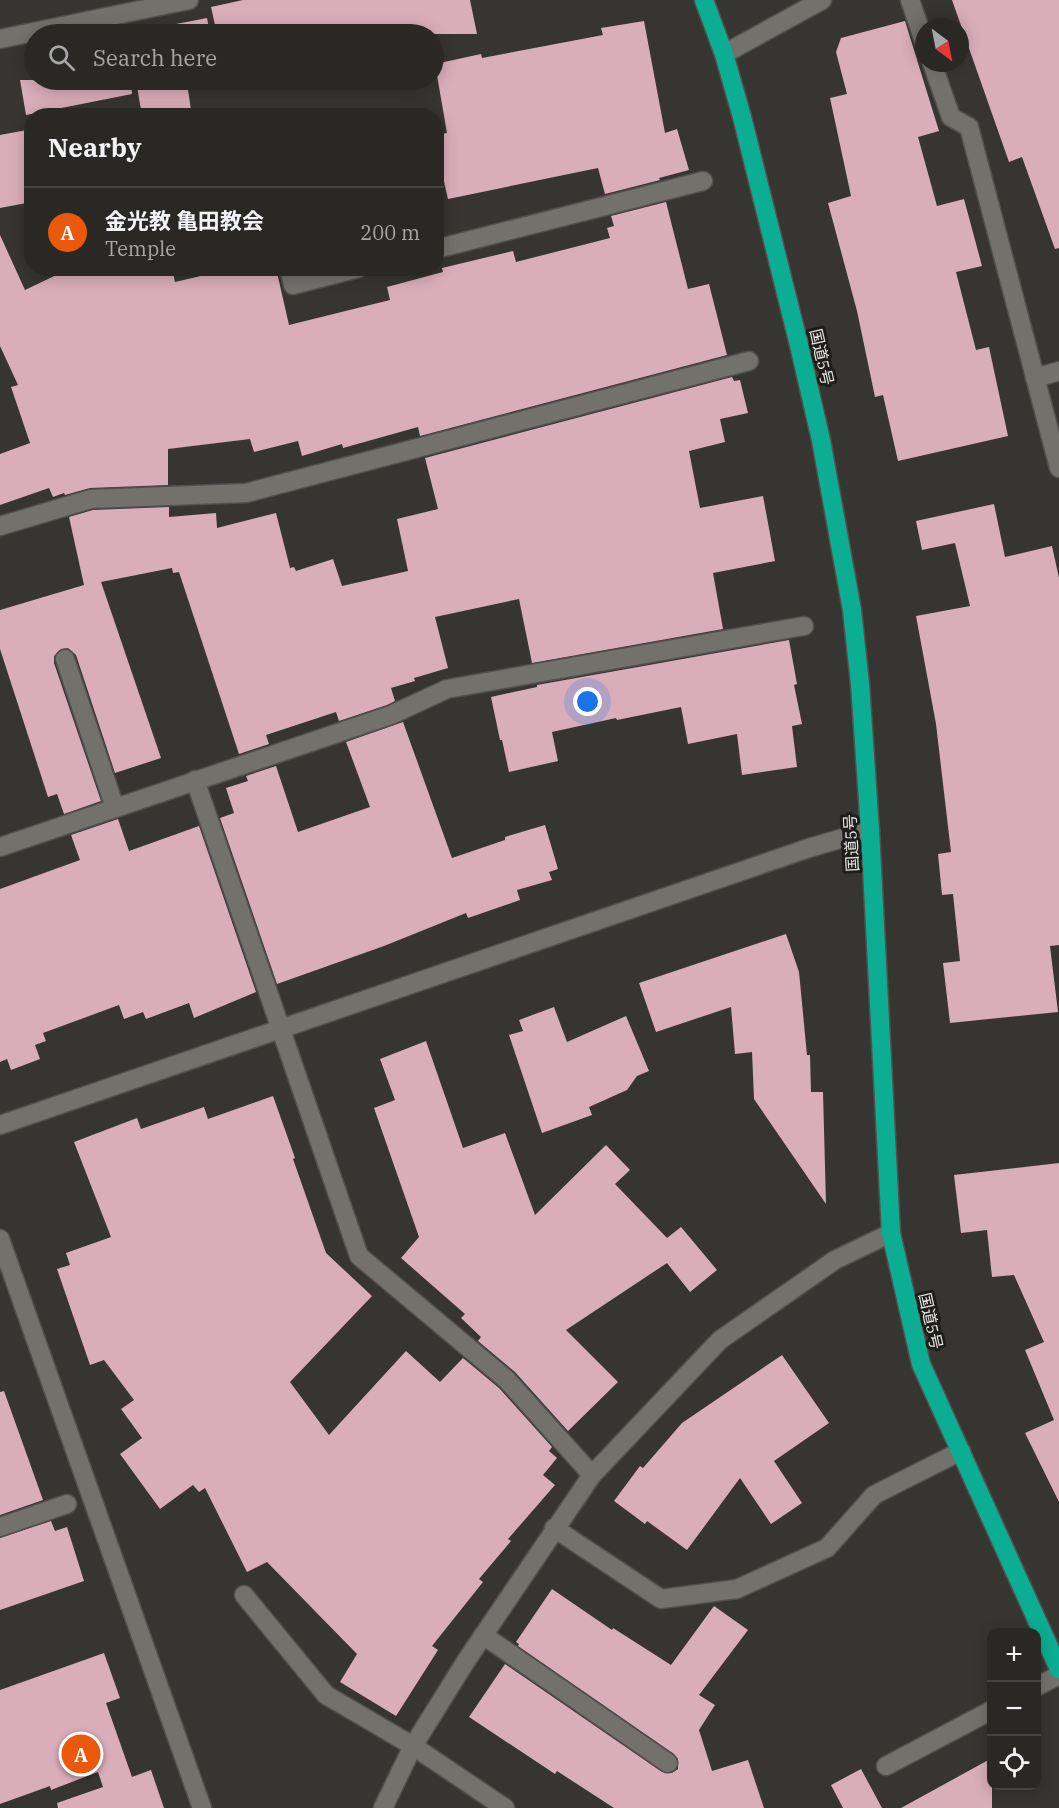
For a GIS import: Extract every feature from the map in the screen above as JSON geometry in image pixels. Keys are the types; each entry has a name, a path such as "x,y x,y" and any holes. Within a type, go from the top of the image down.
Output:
{"highway":[{"name":"国道5号","path":"704,0 724,54 745,128 799,345 821,440 852,610 860,684 870,830 891,1233 921,1364 1059,1669"}],"street":[{"path":"73,24 189,0"},
{"path":"724,54 822,0"},
{"path":"910,0 916,18"},
{"path":"0,39 24,34"},
{"path":"935,72 951,117 969,127 1059,468"},
{"path":"444,247 703,181"},
{"path":"291,276 294,285 328,276"},
{"path":"0,526 91,499 246,493 750,361"},
{"path":"1035,378 1059,371"},
{"path":"0,847 392,715 447,689 804,626"},
{"path":"65,659 115,808"},
{"path":"195,780 359,1256 507,1380 592,1475"},
{"path":"0,1125 809,848 870,830"},
{"path":"383,1808 412,1746 554,1528 592,1475 720,1340 836,1260 891,1233"},
{"path":"0,1239 202,1808"},
{"path":"554,1528 661,1599 737,1589 827,1548 874,1495 961,1451"},
{"path":"0,1527 67,1504"},
{"path":"244,1594 326,1695 412,1746 505,1808"},
{"path":"483,1635 669,1763"},
{"path":"1041,1684 1059,1675"},
{"path":"886,1766 987,1713"}],"building":[{"path":"243,0 470,0 477,34 444,34 444,24 215,24 211,7"},
{"path":"952,0 1059,0 1059,248 1055,249 1022,157 1009,162 969,48 969,18 958,18"},
{"path":"207,18 208,24 176,24"},
{"path":"644,21 665,133 677,129 689,170 605,194 598,168 448,199 444,182 444,134 447,133 440,90 444,90 444,62 481,54 482,58 603,35 601,28"},
{"path":"905,21 915,53 915,72 921,72 939,131 918,137 937,206 964,199 982,266 956,272 976,350 989,347 1008,436 898,461 883,395 875,397 857,311 828,203 851,196 830,98 847,94 836,52 841,38"},
{"path":"20,80 24,80 24,90 132,90 132,94 61,108 25,108"},
{"path":"138,90 188,90 191,108 141,108"},
{"path":"24,130 24,204 0,208 0,135"},
{"path":"666,202 688,289 709,284 727,355 420,436 418,427 343,448 342,444 302,456 298,441 254,452 250,439 168,449 168,485 90,488 53,497 49,488 0,505 0,454 30,443 11,387 18,385 0,346 0,235 25,290 54,276 174,276 175,282 201,276 278,276 289,325 390,300 387,287 428,276 444,276 444,268 513,251 516,262 610,238 607,228 614,226 611,216"},
{"path":"732,377 734,381 740,380 748,413 720,419 725,442 689,451 700,508 763,496 775,561 713,573 723,629 532,663 519,599 435,617 448,668 414,678 415,681 391,688 395,701 387,705 339,721 336,712 266,735 269,744 239,754 179,572 173,573 172,568 101,582 161,758 115,773 76,655 68,648 61,649 54,656 54,663 101,801 64,814 57,794 48,797 0,649 0,610 84,585 69,517 93,510 169,507 169,517 216,513 217,528 276,513 290,568 294,567 296,571 333,559 342,586 408,571 397,519 438,509 425,458"},
{"path":"994,504 1005,557 1052,546 1059,578 1059,945 1050,946 1058,1012 950,1023 943,963 960,961 953,894 942,895 938,854 951,852 936,724 916,616 970,606 955,543 922,550 916,521"},
{"path":"789,640 797,684 794,685 802,724 792,726 797,767 742,775 737,734 688,744 681,707 552,732 558,761 509,772 491,697 537,687 537,685"},
{"path":"403,722 452,858 505,840 505,837 545,825 558,869 549,872 552,880 517,890 520,900 468,918 466,913 384,946 277,984 220,818 234,813 226,788 248,781 246,776 276,766 298,832 370,807 346,742"},
{"path":"118,819 129,851 199,826 256,992 194,1018 189,1003 146,1019 143,1012 124,1019 119,1005 43,1033 46,1041 35,1045 40,1059 11,1070 7,1059 0,1062 0,889 80,860 71,835"},
{"path":"786,934 799,972 807,1055 810,1055 811,1092 823,1092 826,1204 754,1099 752,1052 735,1054 731,1007 656,1032 639,983"},
{"path":"554,1007 567,1042 626,1016 649,1071 637,1076 627,1090 589,1107 592,1115 542,1133 509,1035 523,1031 519,1020"},
{"path":"426,1041 463,1148 505,1133 535,1215 606,1145 630,1170 615,1184 667,1238 681,1227 717,1270 690,1292 667,1263 566,1330 618,1382 568,1431 515,1372 478,1341 481,1337 461,1318 465,1314 401,1258 419,1237 374,1108 395,1100 380,1059"},
{"path":"273,1096 326,1253 372,1296 290,1382 329,1435 406,1351 440,1382 463,1358 499,1388 552,1447 549,1451 557,1458 543,1475 555,1485 508,1539 511,1541 479,1579 483,1582 432,1646 438,1650 396,1716 340,1682 357,1654 267,1562 247,1572 205,1488 199,1492 193,1485 160,1509 120,1454 142,1438 121,1409 134,1400 104,1360 90,1365 57,1269 70,1265 66,1253 111,1237 74,1142 137,1118 141,1129 204,1107 208,1119"},
{"path":"1059,1163 1059,1502 1025,1433 1054,1420 1025,1350 1044,1342 1014,1275 992,1277 987,1230 961,1233 954,1175"},
{"path":"782,1355 829,1423 774,1461 802,1503 771,1524 740,1478 687,1550 647,1521 645,1524 614,1501 640,1466 643,1468 682,1423"},
{"path":"4,1391 43,1500 0,1515 0,1392"},
{"path":"51,1521 55,1531 67,1527 84,1581 0,1610 0,1538"},
{"path":"552,1589 612,1630 613,1628 671,1665 714,1606 748,1630 699,1695 715,1705 699,1730 712,1771 748,1760 764,1808 614,1808 557,1771 555,1774 469,1717 505,1664 662,1772 672,1773 678,1769 678,1759 674,1754 518,1646 516,1642"},
{"path":"104,1653 120,1698 106,1703 132,1777 151,1770 164,1808 58,1808 57,1803 103,1787 98,1772 51,1790 50,1786 0,1804 0,1690"},
{"path":"987,1761 987,1790 992,1790 992,1808 901,1808"},
{"path":"861,1769 882,1808 843,1808 831,1785"}],"place":[{"name":"金光教 亀田教会","path":"81,1754"}]}
